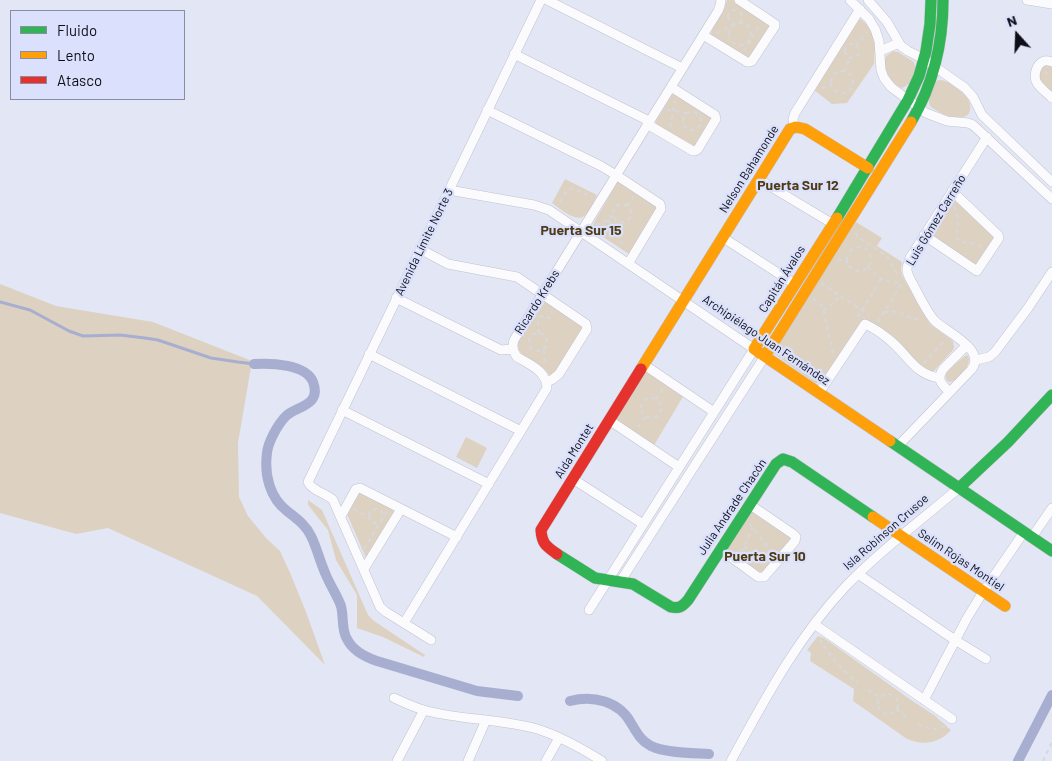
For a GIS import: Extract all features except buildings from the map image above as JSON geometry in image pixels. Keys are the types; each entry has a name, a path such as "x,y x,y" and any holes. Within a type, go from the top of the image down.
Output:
{"street":[{"name":"Avenida Límite Norte 3","path":"343,512 332,498 310,486 308,479 541,0"},
{"path":"548,0 682,68"},
{"name":"Ricardo Krebs","path":"547,382 542,374 517,356 513,349 514,340 648,122 674,88 682,68 704,36 719,8 721,0"},
{"path":"704,36 747,62 752,61 775,26 774,22 738,0"},
{"path":"850,0 869,19 875,29 880,51 880,66 884,78 891,87 926,113 947,121 973,124 1052,199"},
{"path":"868,0 887,22 904,49 924,59 965,88 973,97 982,116 1052,182"},
{"name":"Capitán Ávalos","path":"589,610 833,224 908,100 919,76 924,59 930,24 931,0"},
{"path":"620,582 919,108 940,48 943,0"},
{"path":"1027,0 1052,4"},
{"path":"794,127 793,119 795,113 860,10"},
{"path":"880,51 899,43"},
{"path":"514,54 648,122 690,151 695,151 698,149 716,116 674,88"},
{"path":"1052,62 1041,62 1036,68 1035,77 1037,83 1052,98"},
{"path":"968,122 977,106"},
{"path":"487,110 616,175 659,203 661,209 628,264"},
{"name":"Nelson Bahamonde","path":"683,300 788,131 794,127 805,129 868,168"},
{"name":"Luis Gómez Carreño","path":"976,360 966,346 933,318 907,271 908,263 924,235 987,137"},
{"path":"758,179 833,224"},
{"name":"Archipiélago Juan Fernández","path":"449,190 542,207 554,213 1052,551"},
{"path":"924,235 976,271 999,238 998,235 951,193"},
{"path":"722,237 795,284"},
{"path":"404,623 546,390 547,382 559,374 587,327 586,324 517,277 448,264 420,249"},
{"path":"898,446 974,368 976,360 989,357 995,352 1052,272"},
{"path":"396,298 501,350 513,349"},
{"name":"Aida Montet","path":"620,582 594,578 547,547 542,541 540,534 683,300"},
{"path":"820,393 865,324 892,342 924,374 939,378"},
{"path":"950,392 942,385 939,378 940,373 966,346"},
{"path":"369,354 521,431"},
{"path":"643,364 714,412"},
{"name":"Isla Robinson Crusoe","path":"731,761 785,665 834,599 858,574 958,488 1008,442 1052,395"},
{"path":"342,410 489,484"},
{"path":"609,420 679,467"},
{"name":"Julia Andrade Chacón","path":"620,582 633,584 671,607 678,608 682,606 688,600 776,464 783,459 792,462 901,536"},
{"path":"573,479 643,524"},
{"path":"431,640 380,607 359,558 343,512 358,488 376,495 457,537"},
{"path":"720,549 760,578 764,577 795,541 795,536 749,504"},
{"path":"924,700 955,640 983,592 1052,508"},
{"path":"364,569 401,509"},
{"name":"Selim Rojas Montiel","path":"901,536 1005,606"},
{"path":"858,574 986,659"},
{"path":"814,624 952,719"},
{"path":"394,698 424,710 532,728 578,746 602,761"},
{"path":"397,761 424,710"},
{"path":"468,761 486,720"},
{"path":"546,761 560,738"}],"path":[{"path":"750,40 740,45 730,38 730,32 733,26 737,24 741,21 742,14 737,10 732,11 728,14 728,19 732,24 737,24 744,24 749,27 751,33 750,40"},
{"path":"740,58 765,17"},
{"path":"704,36 737,24"},
{"path":"856,46 868,30"},
{"path":"850,58 846,55 846,48 851,45 856,46"},
{"path":"850,58 855,58 858,55 859,49 856,46"},
{"path":"844,72 850,58"},
{"path":"844,72 852,78 852,85 848,91 843,93 838,92 832,87 832,80 835,74 844,72"},
{"path":"1049,75 1052,78"},
{"path":"669,137 674,88"},
{"path":"657,108 687,113 694,112 699,116 700,122 696,128 689,129 684,125 683,120 687,113"},
{"path":"560,202 567,192 573,188 594,198"},
{"path":"951,193 958,221 956,233 958,239 962,242 977,243 989,252"},
{"path":"624,204 630,209 629,217 624,221 618,221 614,216 614,209 618,205 624,204"},
{"path":"595,225 614,216"},
{"path":"608,220 624,246"},
{"path":"868,251 871,246"},
{"path":"860,247 870,254 871,260 863,270 851,267 848,262 848,256 854,248 860,247"},
{"path":"842,253 838,259 848,262"},
{"path":"868,266 881,279 892,283 902,282 878,322"},
{"path":"857,318 881,279"},
{"path":"823,310 834,303 840,296"},
{"path":"813,299 821,305 823,310 834,356 838,348"},
{"path":"539,333 540,315 551,318 554,302"},
{"path":"884,312 898,312 914,319 922,317"},
{"path":"539,333 545,336 547,344 543,350 538,351 531,347 529,340 532,336 539,333"},
{"path":"924,363 944,340"},
{"path":"786,342 784,347 786,350 818,373 822,373 825,370"},
{"path":"656,399 668,381"},
{"path":"650,397 656,399 660,403 661,408 659,415 652,418 645,417 640,411 642,402 650,397"},
{"path":"633,436 645,417"},
{"path":"376,495 369,515 371,522 378,523 382,520"},
{"path":"359,558 392,504"},
{"path":"343,512 353,507 362,514 376,508 380,510 383,516 382,520"},
{"path":"742,515 778,560"},
{"path":"736,561 753,528"},
{"path":"744,546 769,571"},
{"path":"820,639 847,674 858,682"},
{"path":"868,690 879,697"},
{"path":"886,693 894,695 898,702 896,710 888,714 881,712 877,705 879,697 886,693"},
{"path":"896,710 907,717"},
{"path":"918,724 925,727 938,728 945,726 952,719"},
{"path":"1043,761 1052,742"}],"shaded area":[{"path":"727,0 733,0 767,21 770,25 749,58 711,36 713,27"},
{"path":"860,19 868,26 873,36 875,47 874,64 847,103 832,104 814,90 856,21"},
{"path":"893,51 914,62 915,66 913,77 909,84 902,88 894,83 886,70 886,56"},
{"path":"1052,64 1052,94 1038,81 1038,72 1042,65"},
{"path":"938,80 952,84 963,93 970,104 969,114 959,118 950,117 930,106 931,93"},
{"path":"675,93 713,117 695,147 656,126 656,121"},
{"path":"565,179 597,195 588,212 581,218 568,214 552,203"},
{"path":"618,181 657,207 629,254 597,233 593,225"},
{"path":"953,198 994,236 980,263 976,265 933,236 932,233"},
{"path":"856,222 882,238 877,246 902,262 902,275 930,324 953,341 953,350 932,373 927,372 891,337 864,318 823,381 815,383 773,353"},
{"path":"0,284 56,306 153,322 252,361 238,443 239,497 248,516 266,538 280,551 306,612 325,665 257,596 108,528 76,534 0,513"},
{"path":"546,300 584,327 556,373 549,375 541,367 524,356 518,348 518,342"},
{"path":"967,355 969,358 968,365 960,376 949,382 946,378 947,373"},
{"path":"646,372 649,372 684,395 653,447 616,421"},
{"path":"466,437 487,448 477,468 456,457"},
{"path":"358,491 396,511 366,558 347,514"},
{"path":"308,500 322,510 368,615 425,655 424,657 383,637 357,628 357,595 336,560 328,530 308,505"},
{"path":"752,511 792,537 762,575 728,552 727,547"},
{"path":"818,636 824,638 937,717 951,730 942,738 931,742 913,741 907,739 853,701 854,689 810,661 811,653 807,650"}],"waterway":[{"path":"0,302 30,310 69,331 83,336 120,335 158,340 211,358 254,364"},
{"path":"254,364 296,368 303,371 313,382 315,390 311,401 286,416 271,439 267,453 266,470 269,485 276,500 304,525 311,536 341,606 345,635 353,647 368,658 477,691 518,696"},
{"path":"1018,761 1052,695"},
{"path":"570,701 579,699 605,701 620,709 642,739 657,748 709,754"}],"traffic: fast":[{"path":"837,218 908,100 919,76 926,51 931,0"},
{"path":"911,122 919,108 935,63 941,32 943,0"},
{"path":"959,488 1008,442 1052,395"},
{"path":"890,441 1052,551"},
{"path":"557,554 595,578 633,584 671,607 681,606 688,600 776,464 783,459 792,462 873,517"}],"traffic: slow":[{"path":"765,356 911,122"},
{"path":"641,369 790,129 796,127 805,129 868,168"},
{"path":"837,218 754,349 890,441"},
{"path":"873,517 1005,606"}],"traffic: jam":[{"path":"557,554 545,544 542,539 541,530 641,369"}],"district":[{"name":"Puerta Sur 12","path":"798,185"},
{"name":"Puerta Sur 15","path":"581,230"},
{"name":"Puerta Sur 10","path":"765,556"}]}
